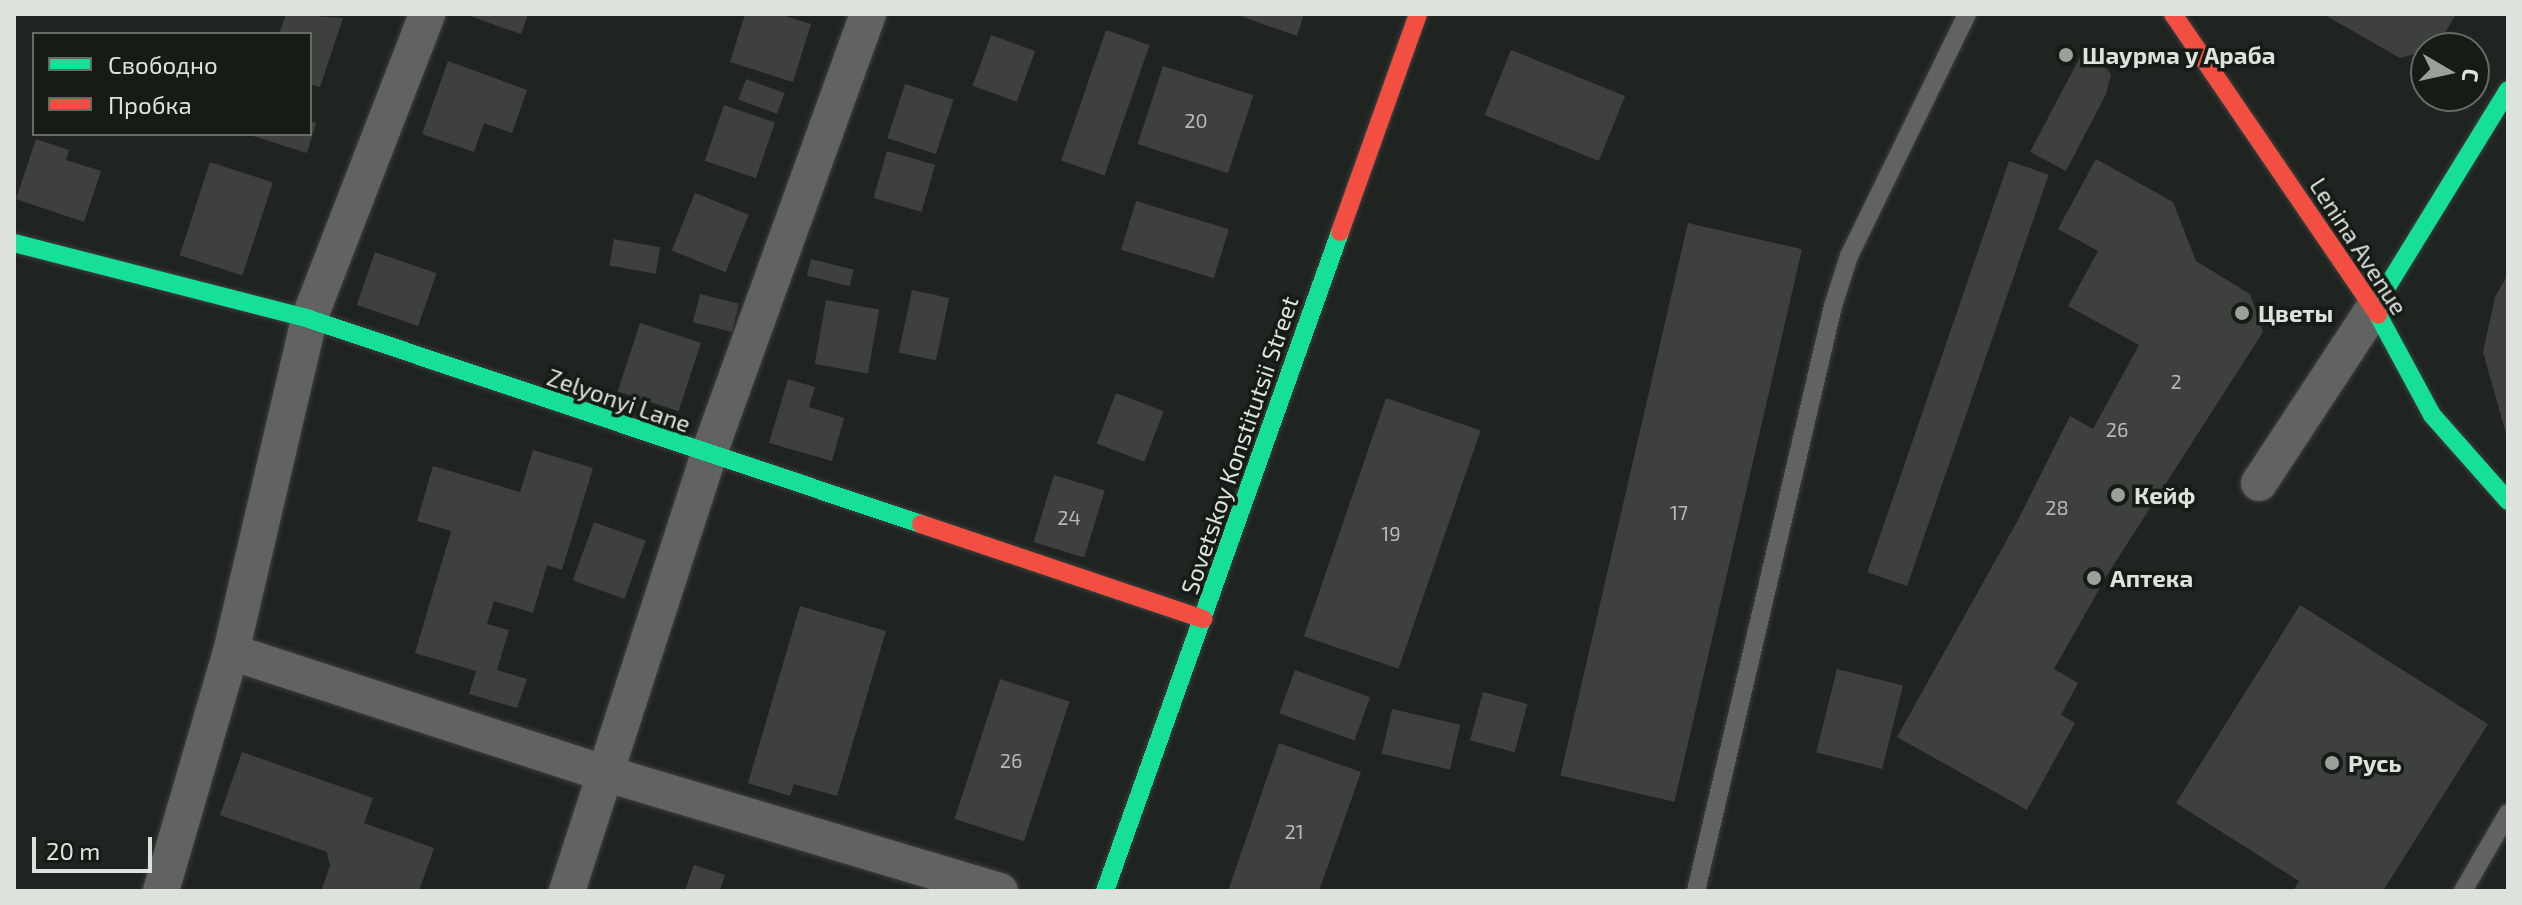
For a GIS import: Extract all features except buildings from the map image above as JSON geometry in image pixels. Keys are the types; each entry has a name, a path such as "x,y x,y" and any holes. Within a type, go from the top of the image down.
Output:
{"main road":[{"name":"Sovetskoy Konstitutsii Street","path":"1105,891 1418,14"},
{"name":"Lenina Avenue","path":"2173,14 2374,308 2432,415 2508,501"},
{"path":"2374,308 2508,90"},
{"name":"Zelyonyi Lane","path":"14,243 309,319 708,456 1203,619"}],"street":[{"path":"161,891 231,652 309,319 427,14"},
{"path":"567,891 708,456 868,14"},
{"path":"2259,483 2374,308"},
{"path":"231,652 607,774 1000,891"}],"lane":[{"path":"1696,891 1833,306 1849,256 1967,14"},
{"path":"2463,891 2508,813"}],"traffic: fast":[{"path":"2374,308 2508,90"},
{"path":"1105,891 1340,232"},
{"path":"14,243 309,319 921,524"},
{"path":"2378,315 2432,415 2508,501"}],"traffic: jam":[{"path":"1340,232 1418,14"},
{"path":"2173,14 2378,315"},
{"path":"921,524 1203,619"}],"place":[{"name":"Шаурма у Араба","path":"2066,55"},
{"name":"Цветы","path":"2242,313"},
{"name":"Кейф","path":"2118,495"},
{"name":"Аптека","path":"2094,578"},
{"name":"Русь","path":"2332,763"}]}
